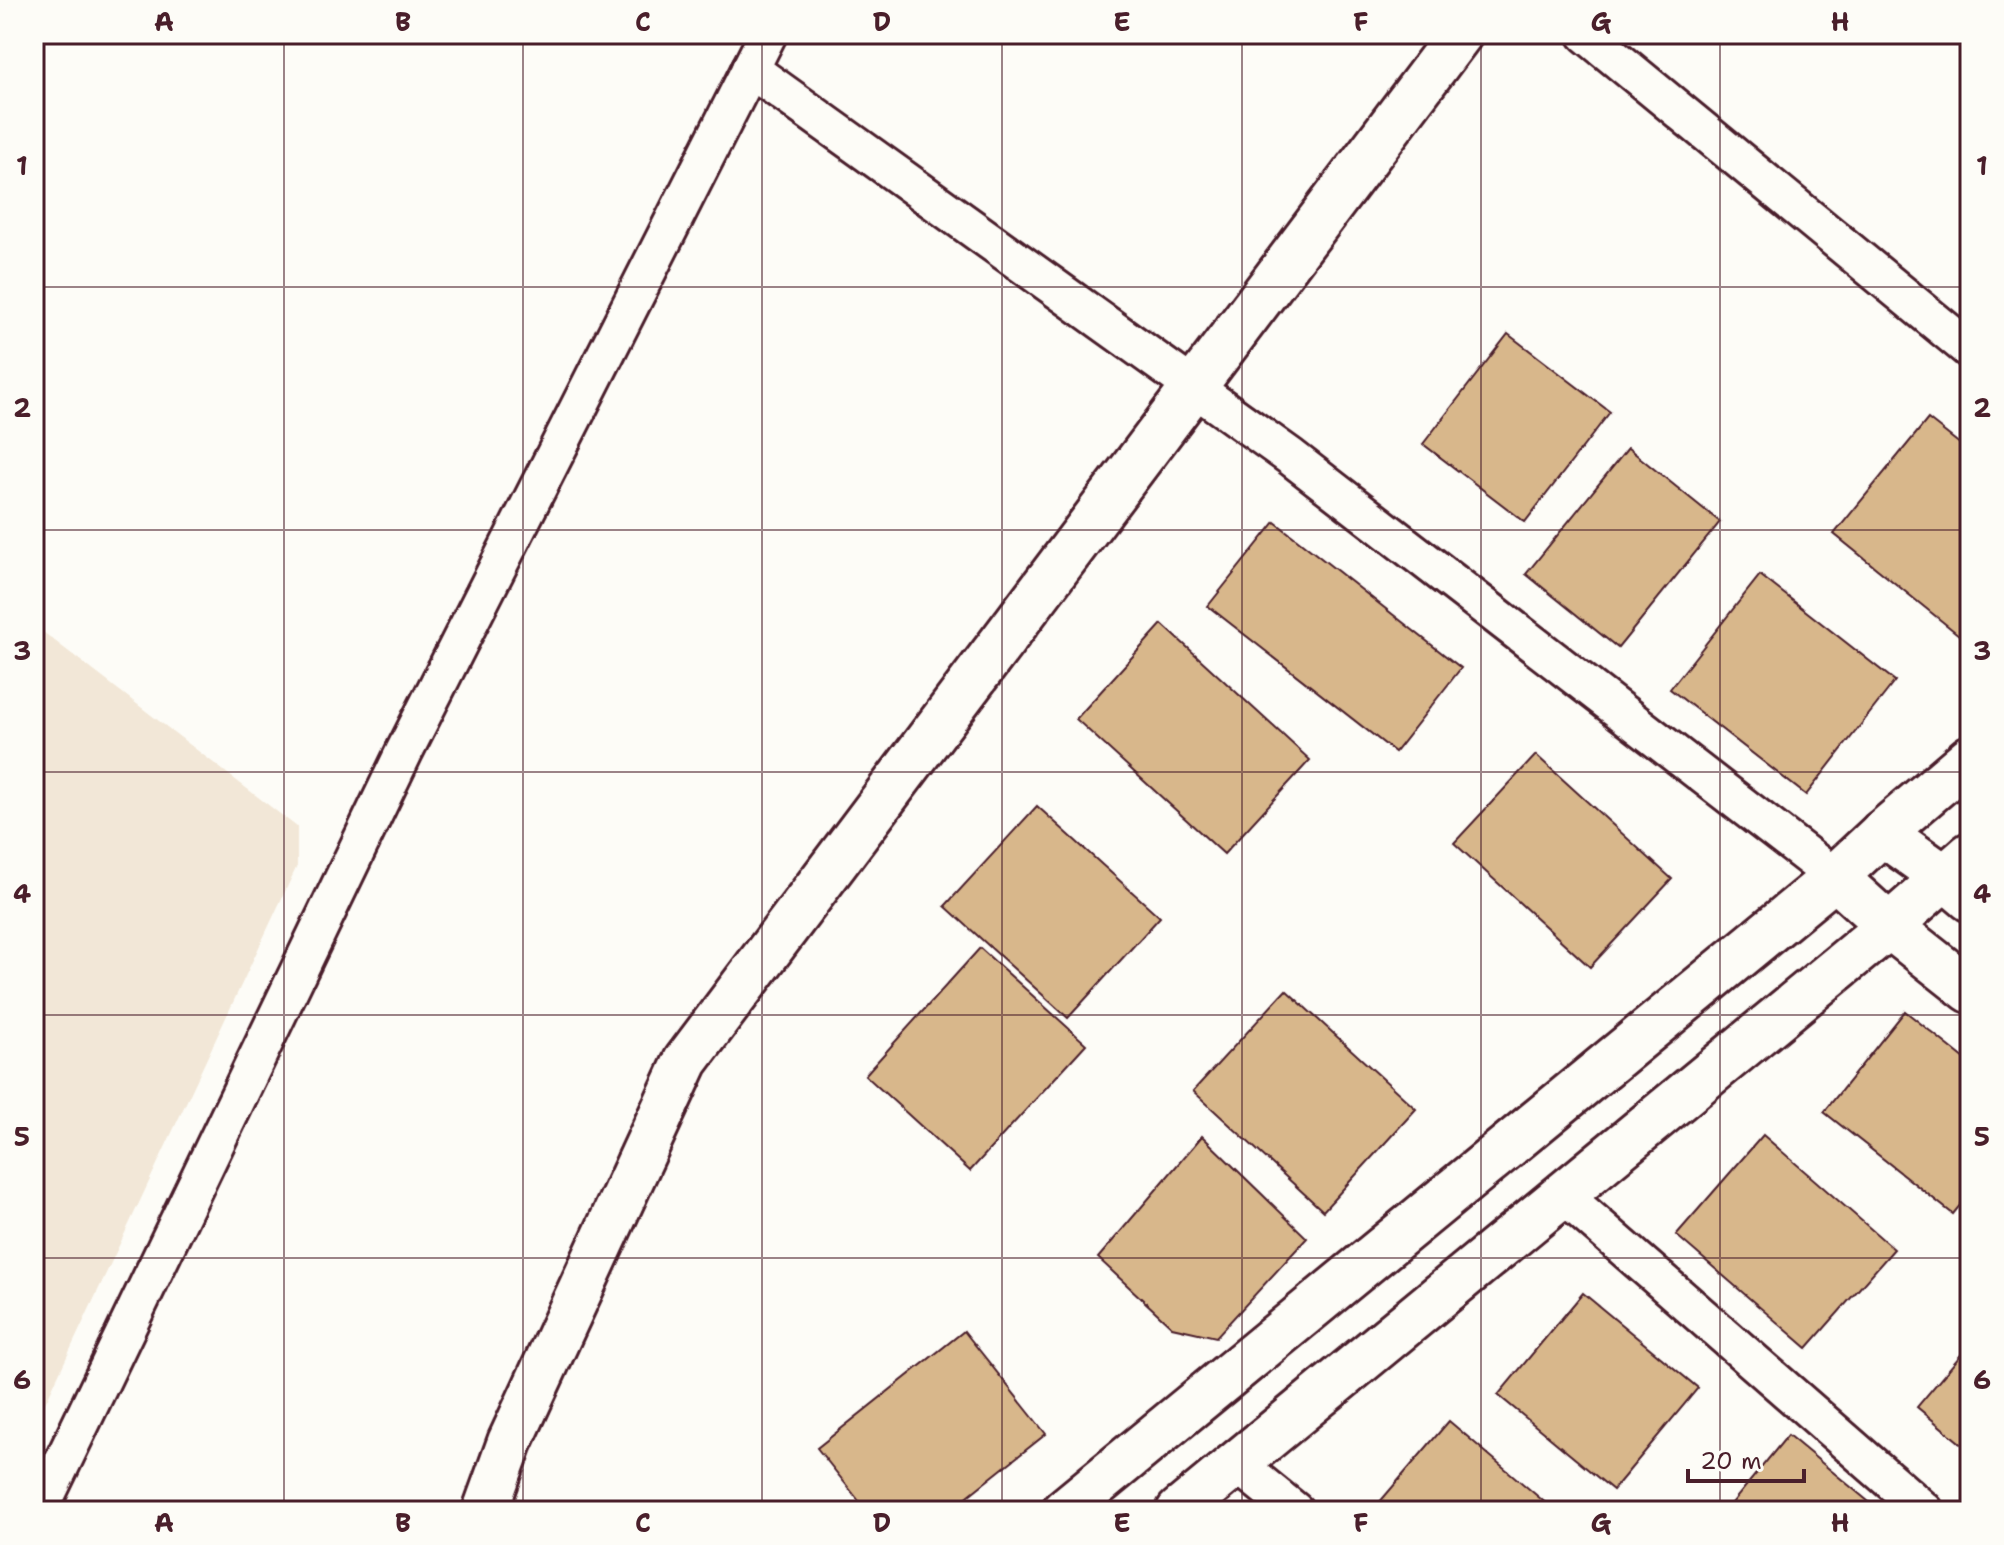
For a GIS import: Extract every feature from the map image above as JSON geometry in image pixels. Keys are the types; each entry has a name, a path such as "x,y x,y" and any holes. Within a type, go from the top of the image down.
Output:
{"street":[{"path":"39,1511 404,752 768,34"},
{"path":"485,1511 510,1442 686,1061 1460,34"},
{"path":"1586,34 1970,350"},
{"path":"750,69 1291,457 1835,877 1889,926 1970,990"},
{"path":"1064,1511 1835,877 1970,758"},
{"path":"1179,1511 1889,926 1961,877 1882,833"},
{"path":"1563,1195 1925,1511"},
{"path":"1237,1464 1295,1511"}],"shaded area":[{"path":"34,625 297,827 297,866 34,1427"}],"building":[{"path":"1508,334 1610,412 1525,522 1423,444"},
{"path":"1928,419 1970,452 1970,644 1834,534"},
{"path":"1628,448 1720,522 1618,648 1526,574"},
{"path":"1275,522 1461,668 1395,752 1208,606"},
{"path":"1760,575 1895,681 1806,795 1670,689"},
{"path":"1162,624 1310,760 1224,854 1076,719"},
{"path":"1536,755 1672,879 1590,967 1454,843"},
{"path":"1037,806 1160,917 1068,1018 945,906"},
{"path":"980,948 1086,1044 970,1171 865,1075"},
{"path":"1286,990 1416,1109 1323,1211 1193,1091"},
{"path":"1905,1011 1970,1063 1970,1193 1953,1214 1824,1112"},
{"path":"1763,1135 1894,1249 1807,1348 1676,1235"},
{"path":"1202,1136 1307,1238 1216,1337 1172,1327 1098,1258"},
{"path":"1583,1293 1698,1388 1613,1490 1498,1395"},
{"path":"964,1331 1046,1434 949,1511 867,1511 817,1448"},
{"path":"1970,1344 1970,1451 1917,1407"},
{"path":"1449,1421 1555,1511 1372,1511"},
{"path":"1788,1435 1880,1511 1742,1511 1732,1503"}]}
